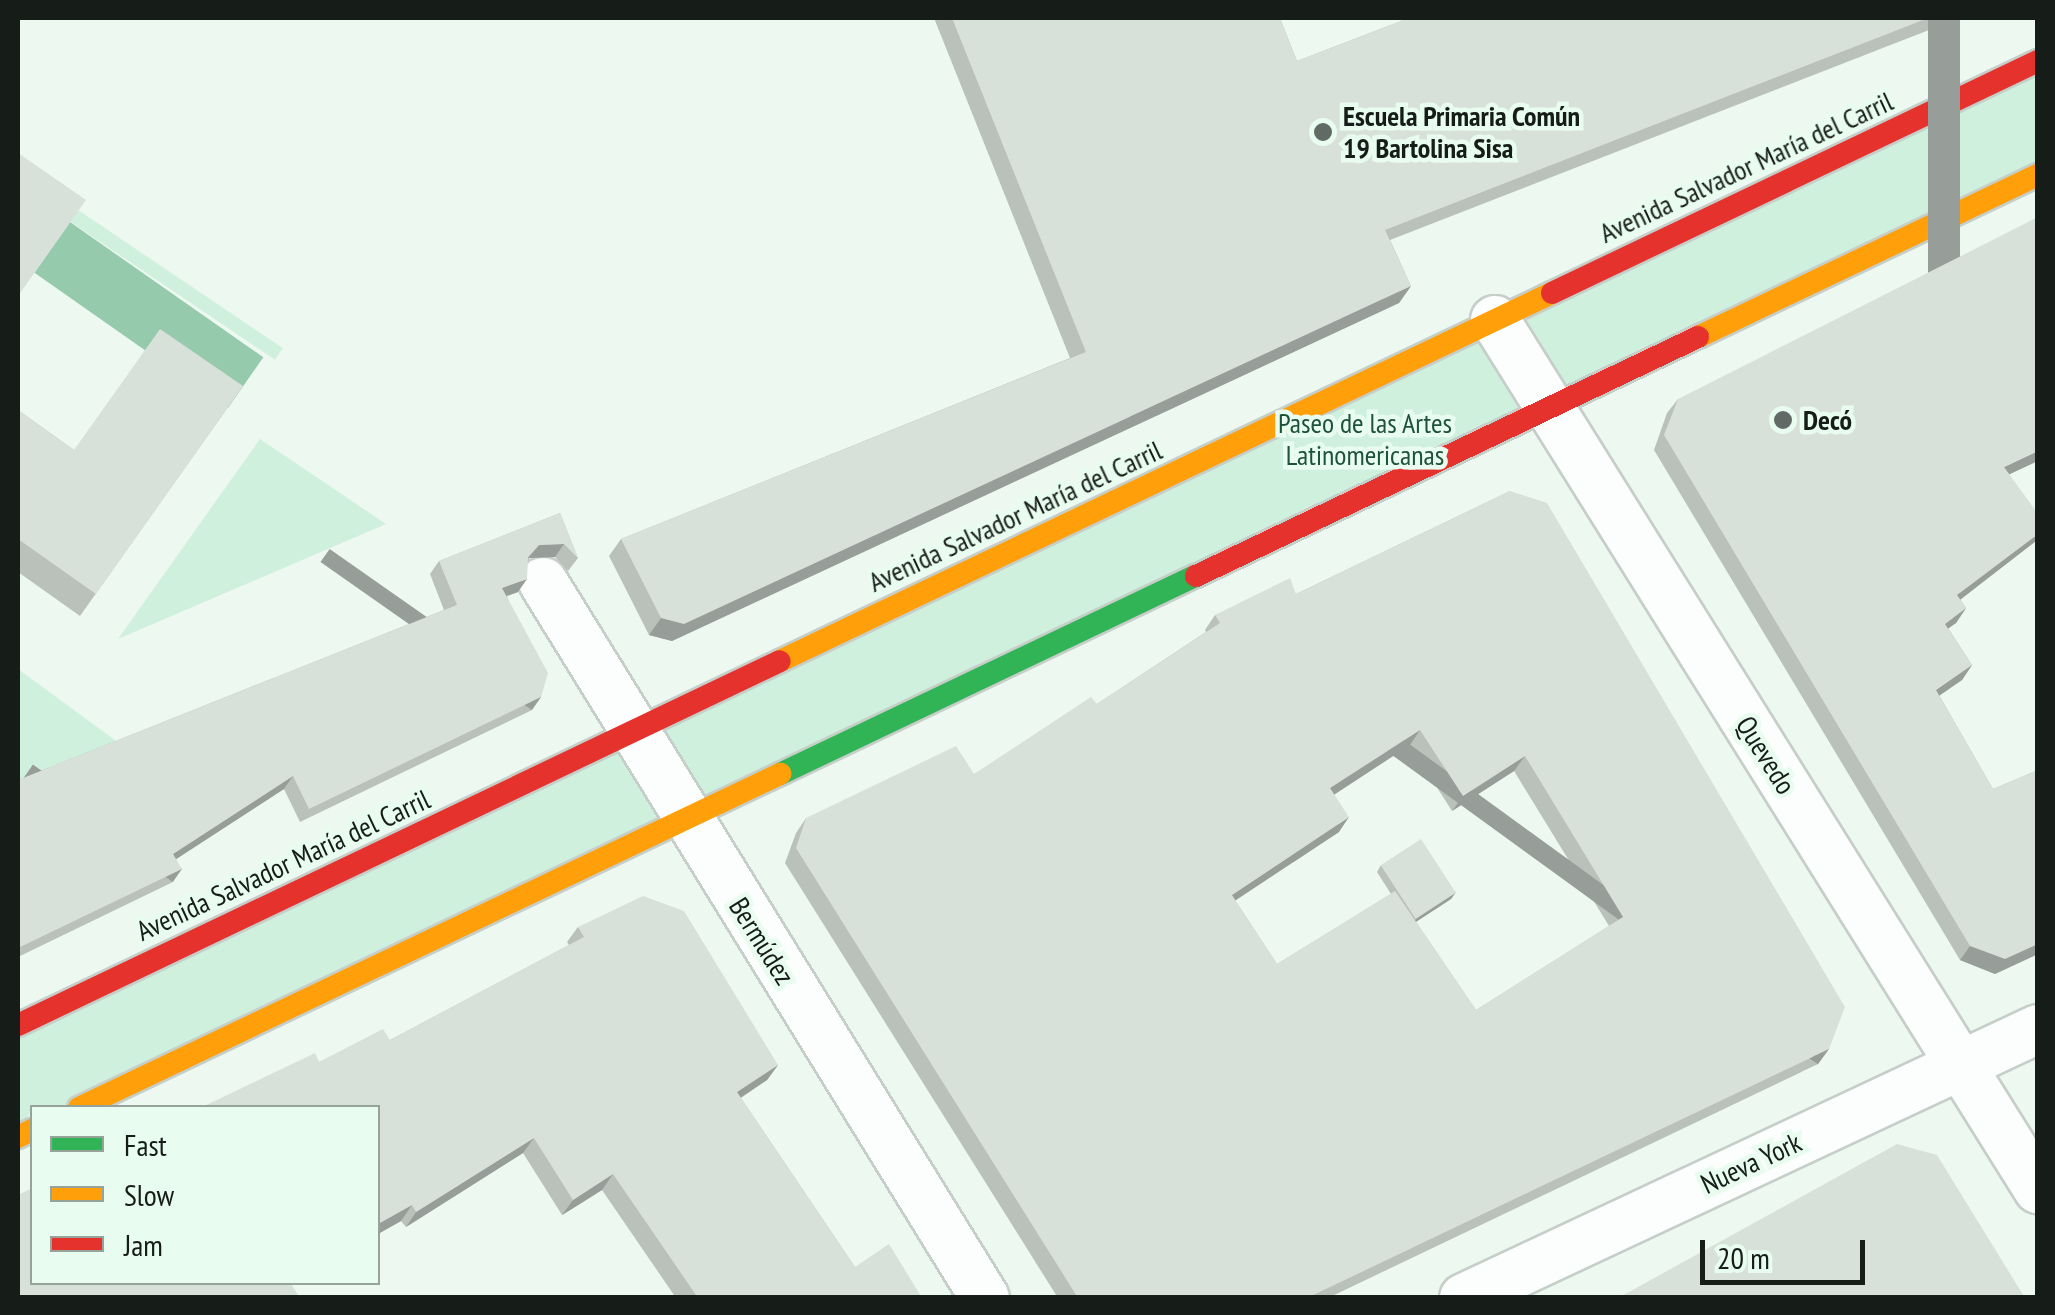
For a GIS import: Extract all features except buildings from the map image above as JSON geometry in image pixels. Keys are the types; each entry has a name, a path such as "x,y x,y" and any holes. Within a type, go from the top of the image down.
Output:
{"street":[{"name":"Avenida Salvador María del Carril","path":"18,1025 2038,62"},
{"path":"85,1105 2038,175"},
{"name":"Quevedo","path":"1495,320 2038,1189"},
{"name":"Bermúdez","path":"543,582 985,1298"},
{"name":"Nueva York","path":"1464,1298 2038,1028"}],"green space":[{"name":"Paseo de las Artes Latinomericanas","path":"2037,61 2037,175 83,1105 30,1105 18,1137 18,1025"},
{"path":"78,210 283,348 275,360 70,222"},
{"path":"260,439 386,524 118,639"},
{"path":"18,669 123,746 18,789"}],"shaded area":[{"path":"70,222 263,357 228,408 34,273"}],"traffic: fast":[{"path":"780,774 1196,576"}],"traffic: slow":[{"path":"1698,337 2038,175"},
{"path":"780,661 1552,293"},
{"path":"85,1105 780,774"},
{"path":"18,1137 30,1131"}],"traffic: jam":[{"path":"1552,293 2038,61"},
{"path":"1196,576 1698,337"},
{"path":"18,1025 780,661"}],"place":[{"name":"Escuela Primaria Común 19 Bartolina Sisa","path":"1323,132"},
{"name":"Decó","path":"1783,420"}]}
